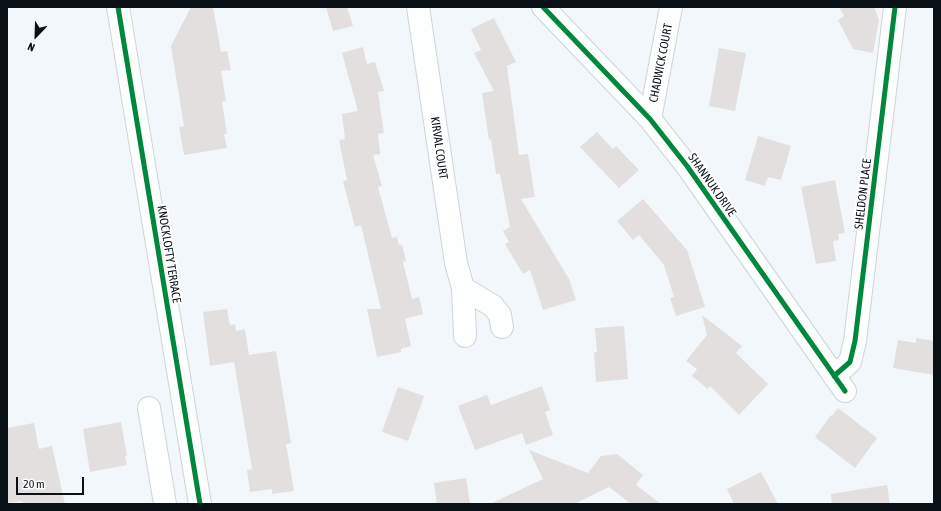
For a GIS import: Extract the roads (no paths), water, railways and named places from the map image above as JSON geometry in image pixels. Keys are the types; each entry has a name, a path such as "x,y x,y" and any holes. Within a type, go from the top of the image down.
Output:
{"street":[{"name":"KNOCKLOFTY TERRACE","path":"118,7 200,504"},
{"name":"KIRVAL COURT","path":"418,7 456,263 463,288 464,336"},
{"name":"SHANNUK DRIVE","path":"543,7 650,118 687,166 839,383"},
{"name":"CHADWICK COURT","path":"650,118 671,7"},
{"name":"SHELDON PLACE","path":"839,383 850,362 855,341 895,7"},
{"path":"463,288 493,306 500,315 502,327"},
{"path":"149,408 165,504"}]}
